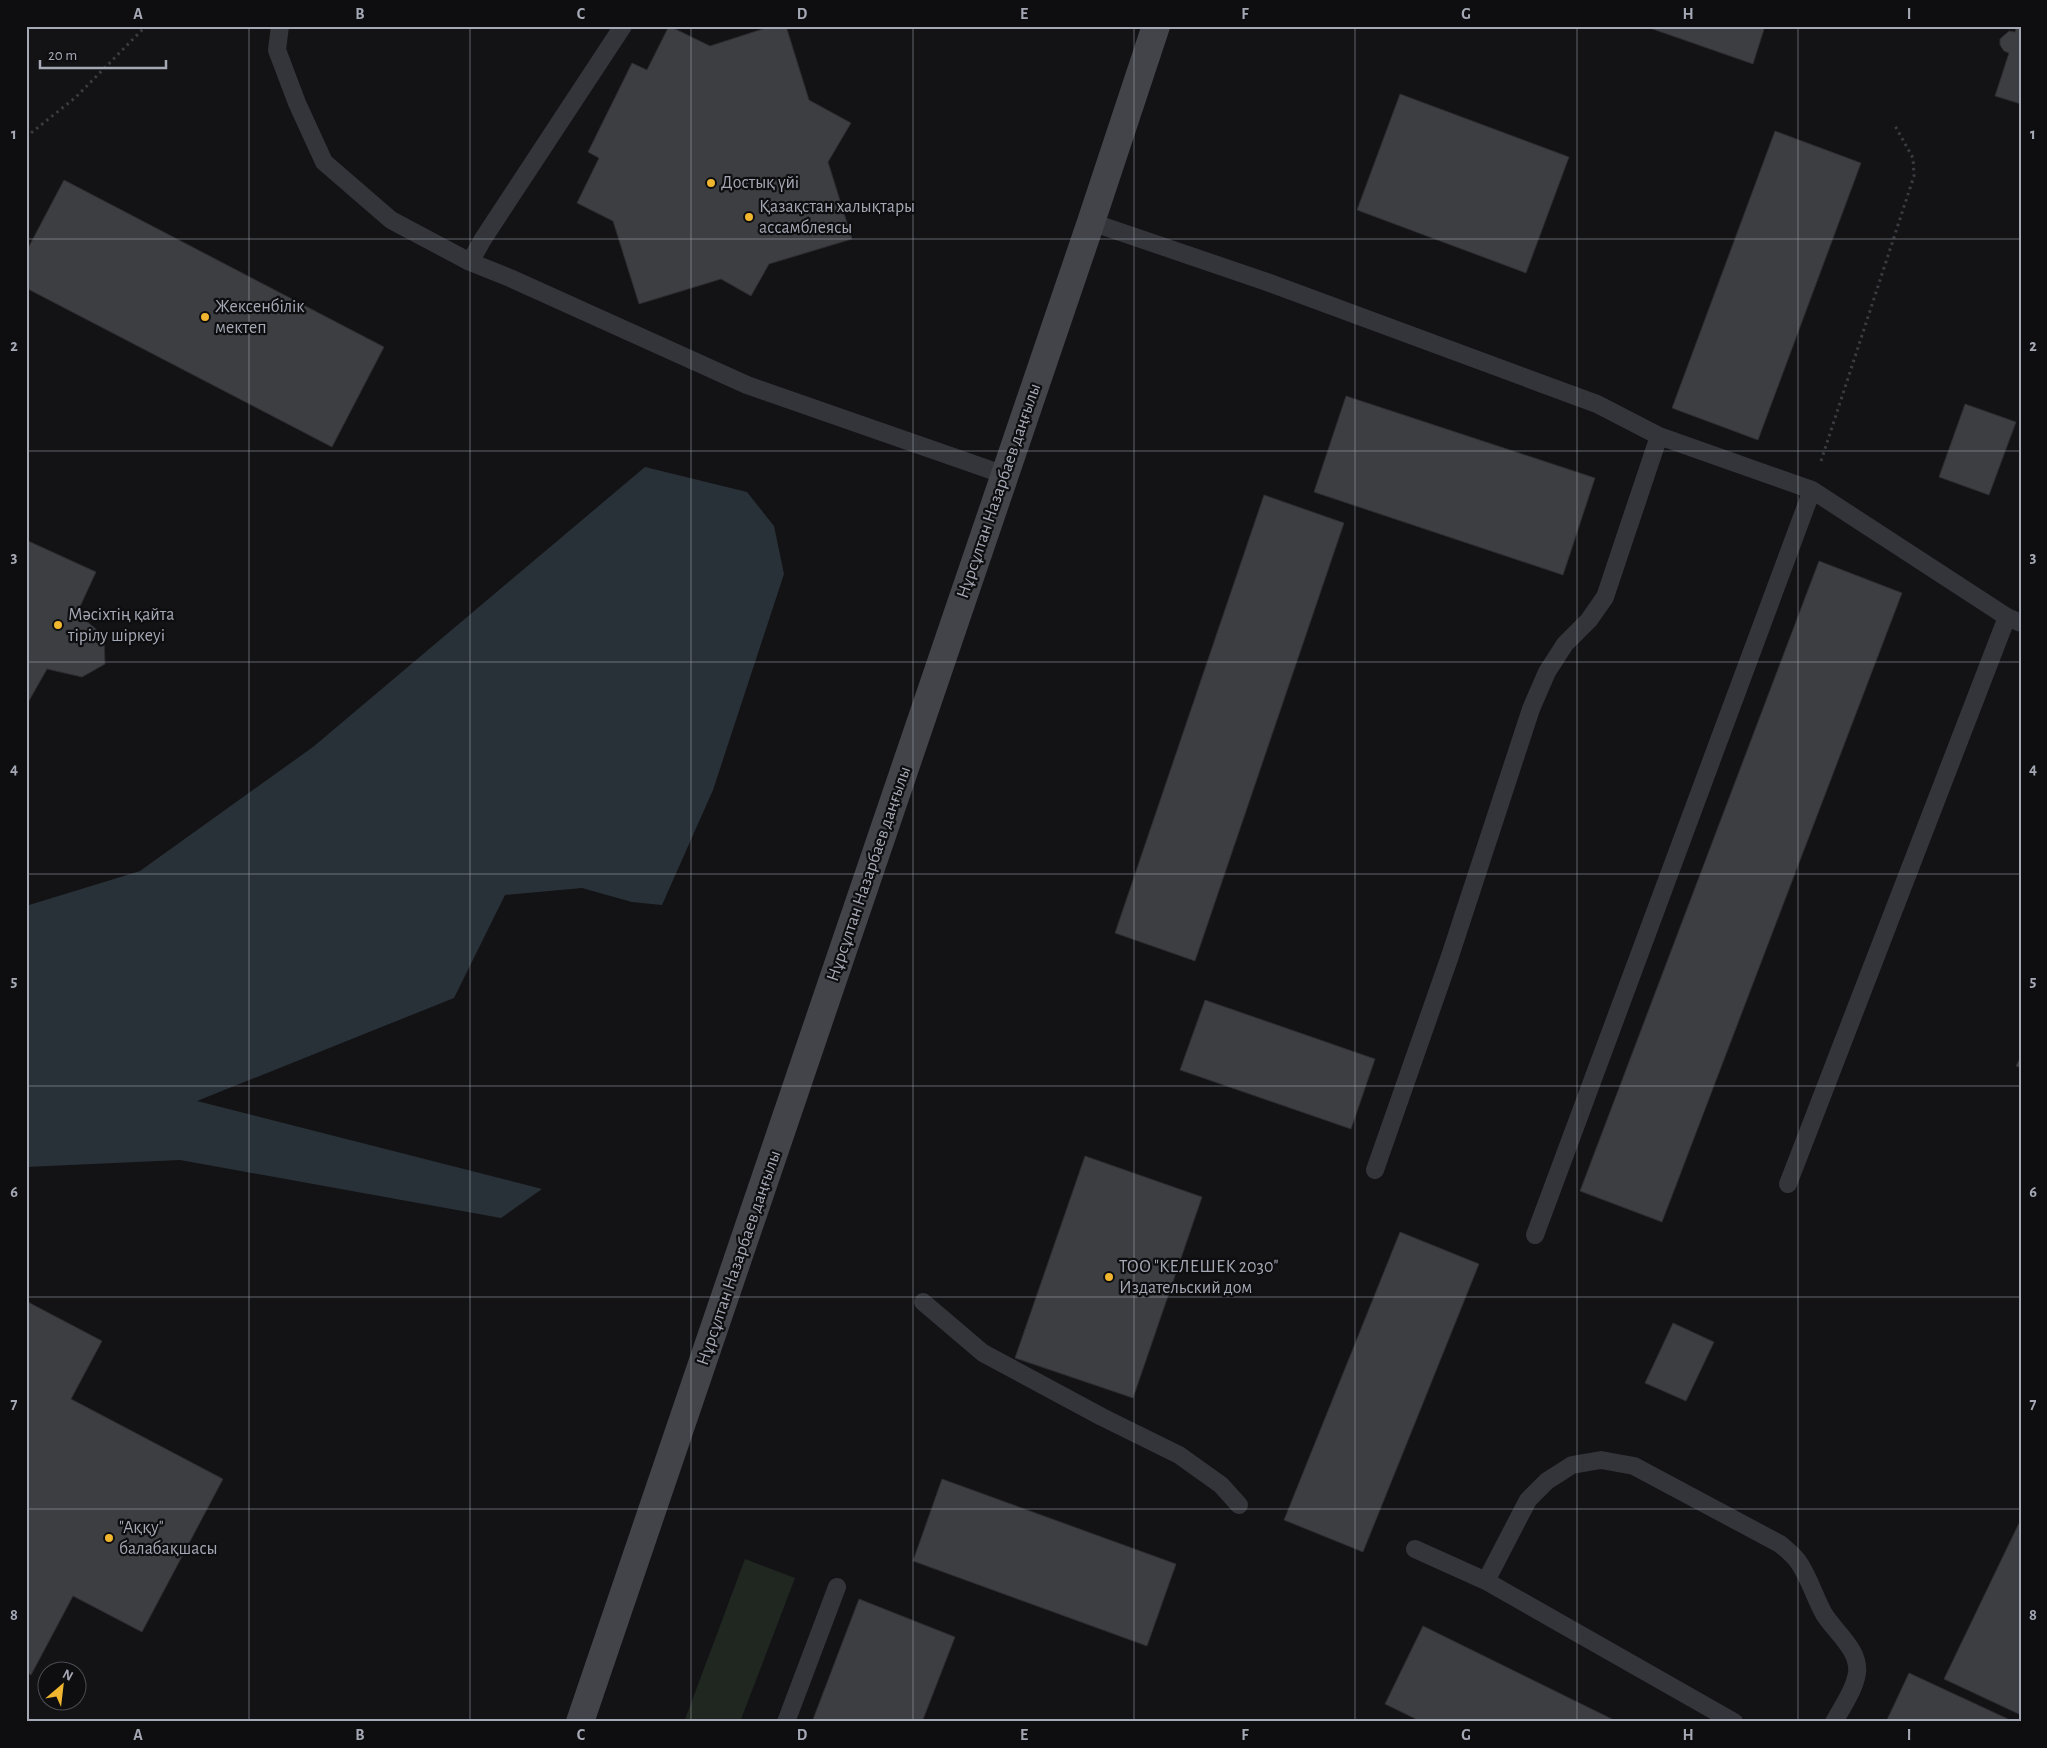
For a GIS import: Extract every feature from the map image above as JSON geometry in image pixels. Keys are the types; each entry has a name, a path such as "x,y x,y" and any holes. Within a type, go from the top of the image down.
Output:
{"main road":[{"name":"Нұрсұлтан Назарбаев даңғылы","path":"580,1722 1156,26"}],"lane":[{"path":"280,26 277,50 324,162 391,220 470,262 510,278 747,385 1005,475"},
{"path":"470,262 483,239 623,26"},
{"path":"1091,222 1264,281 1597,404 1659,436 1812,490 2014,620 1788,1184"},
{"path":"1375,1170 1450,956 1531,709 1547,672 1565,644 1589,620 1605,597 1659,436"},
{"path":"1535,1235 1812,490"},
{"path":"923,1302 983,1353 1102,1417 1179,1455 1222,1485 1239,1505"},
{"path":"1486,1581 1528,1500 1548,1481 1572,1465 1601,1460 1634,1466 1780,1544 1795,1557 1807,1575 1814,1595 1825,1616 1853,1652 1857,1672 1851,1690 1834,1722"},
{"path":"1414,1548 1486,1581 1734,1722"},
{"path":"786,1722 837,1587"}],"path":[{"path":"26,137 76,98 146,26"},
{"path":"1812,490 1914,176 1913,158 1894,124"}],"shaded area":[{"path":"645,467 747,492 774,526 784,574 713,790 662,905 632,902 582,888 505,895 454,998 197,1101 542,1189 501,1218 180,1160 26,1167 26,906 140,871 313,747"},
{"path":"745,1559 795,1578 740,1722 684,1722"}],"building":[{"name":"Достық үйі","path":"669,26 710,46 772,26 786,26 809,100 851,123 828,162 852,239 769,264 751,296 721,279 639,304 613,221 577,203 599,158 588,152 632,63 647,70"},
{"path":"1644,26 1765,26 1753,64"},
{"path":"2017,26 2021,26 2021,104 1995,96 2009,53 2004,51 2000,45 2000,39 2009,31 2015,32"},
{"path":"1400,94 1569,157 1526,273 1357,210"},
{"path":"1775,131 1861,163 1758,440 1672,408"},
{"name":"Жексенбілік мектеп","path":"64,180 384,347 332,447 26,288 26,252"},
{"path":"1346,396 1595,478 1563,575 1314,492"},
{"path":"1965,404 2016,422 1989,495 1939,477"},
{"path":"1264,495 1344,523 1195,961 1115,933"},
{"name":"Мәсіхтің қайта тірілу шіркеуі","path":"26,540 96,572 77,613 104,636 105,664 82,677 47,669 26,706"},
{"path":"1819,561 1902,593 1662,1222 1580,1191"},
{"path":"1205,1000 1375,1059 1351,1129 1180,1070"},
{"path":"2021,1056 2021,1068 2016,1066"},
{"name":"ТОО \"КЕЛЕШЕК 2030\" Издательский дом","path":"1085,1156 1202,1197 1133,1398 1015,1358"},
{"path":"1400,1232 1479,1264 1363,1552 1284,1520"},
{"name":"\"Аққу\" балабақшасы","path":"26,1301 102,1341 71,1399 223,1479 142,1632 73,1596 31,1675 26,1672"},
{"path":"1673,1323 1714,1342 1686,1401 1645,1383"},
{"path":"942,1479 1176,1564 1147,1646 913,1561"},
{"path":"2021,1519 2021,1715 1944,1679"},
{"path":"859,1599 955,1637 922,1722 812,1722"},
{"path":"1423,1626 1618,1722 1422,1722 1385,1704"},
{"path":"1909,1673 2008,1719 2007,1722 1886,1722"}],"place":[{"name":"Достық үйі","path":"711,183"},
{"name":"Қазақстан халықтары ассамблеясы","path":"749,217"},
{"name":"Жексенбілік мектеп","path":"205,317"},
{"name":"Мәсіхтің қайта тірілу шіркеуі","path":"58,625"},
{"name":"ТОО \"КЕЛЕШЕК 2030\" Издательский дом","path":"1109,1277"},
{"name":"\"Аққу\" балабақшасы","path":"109,1538"}]}
